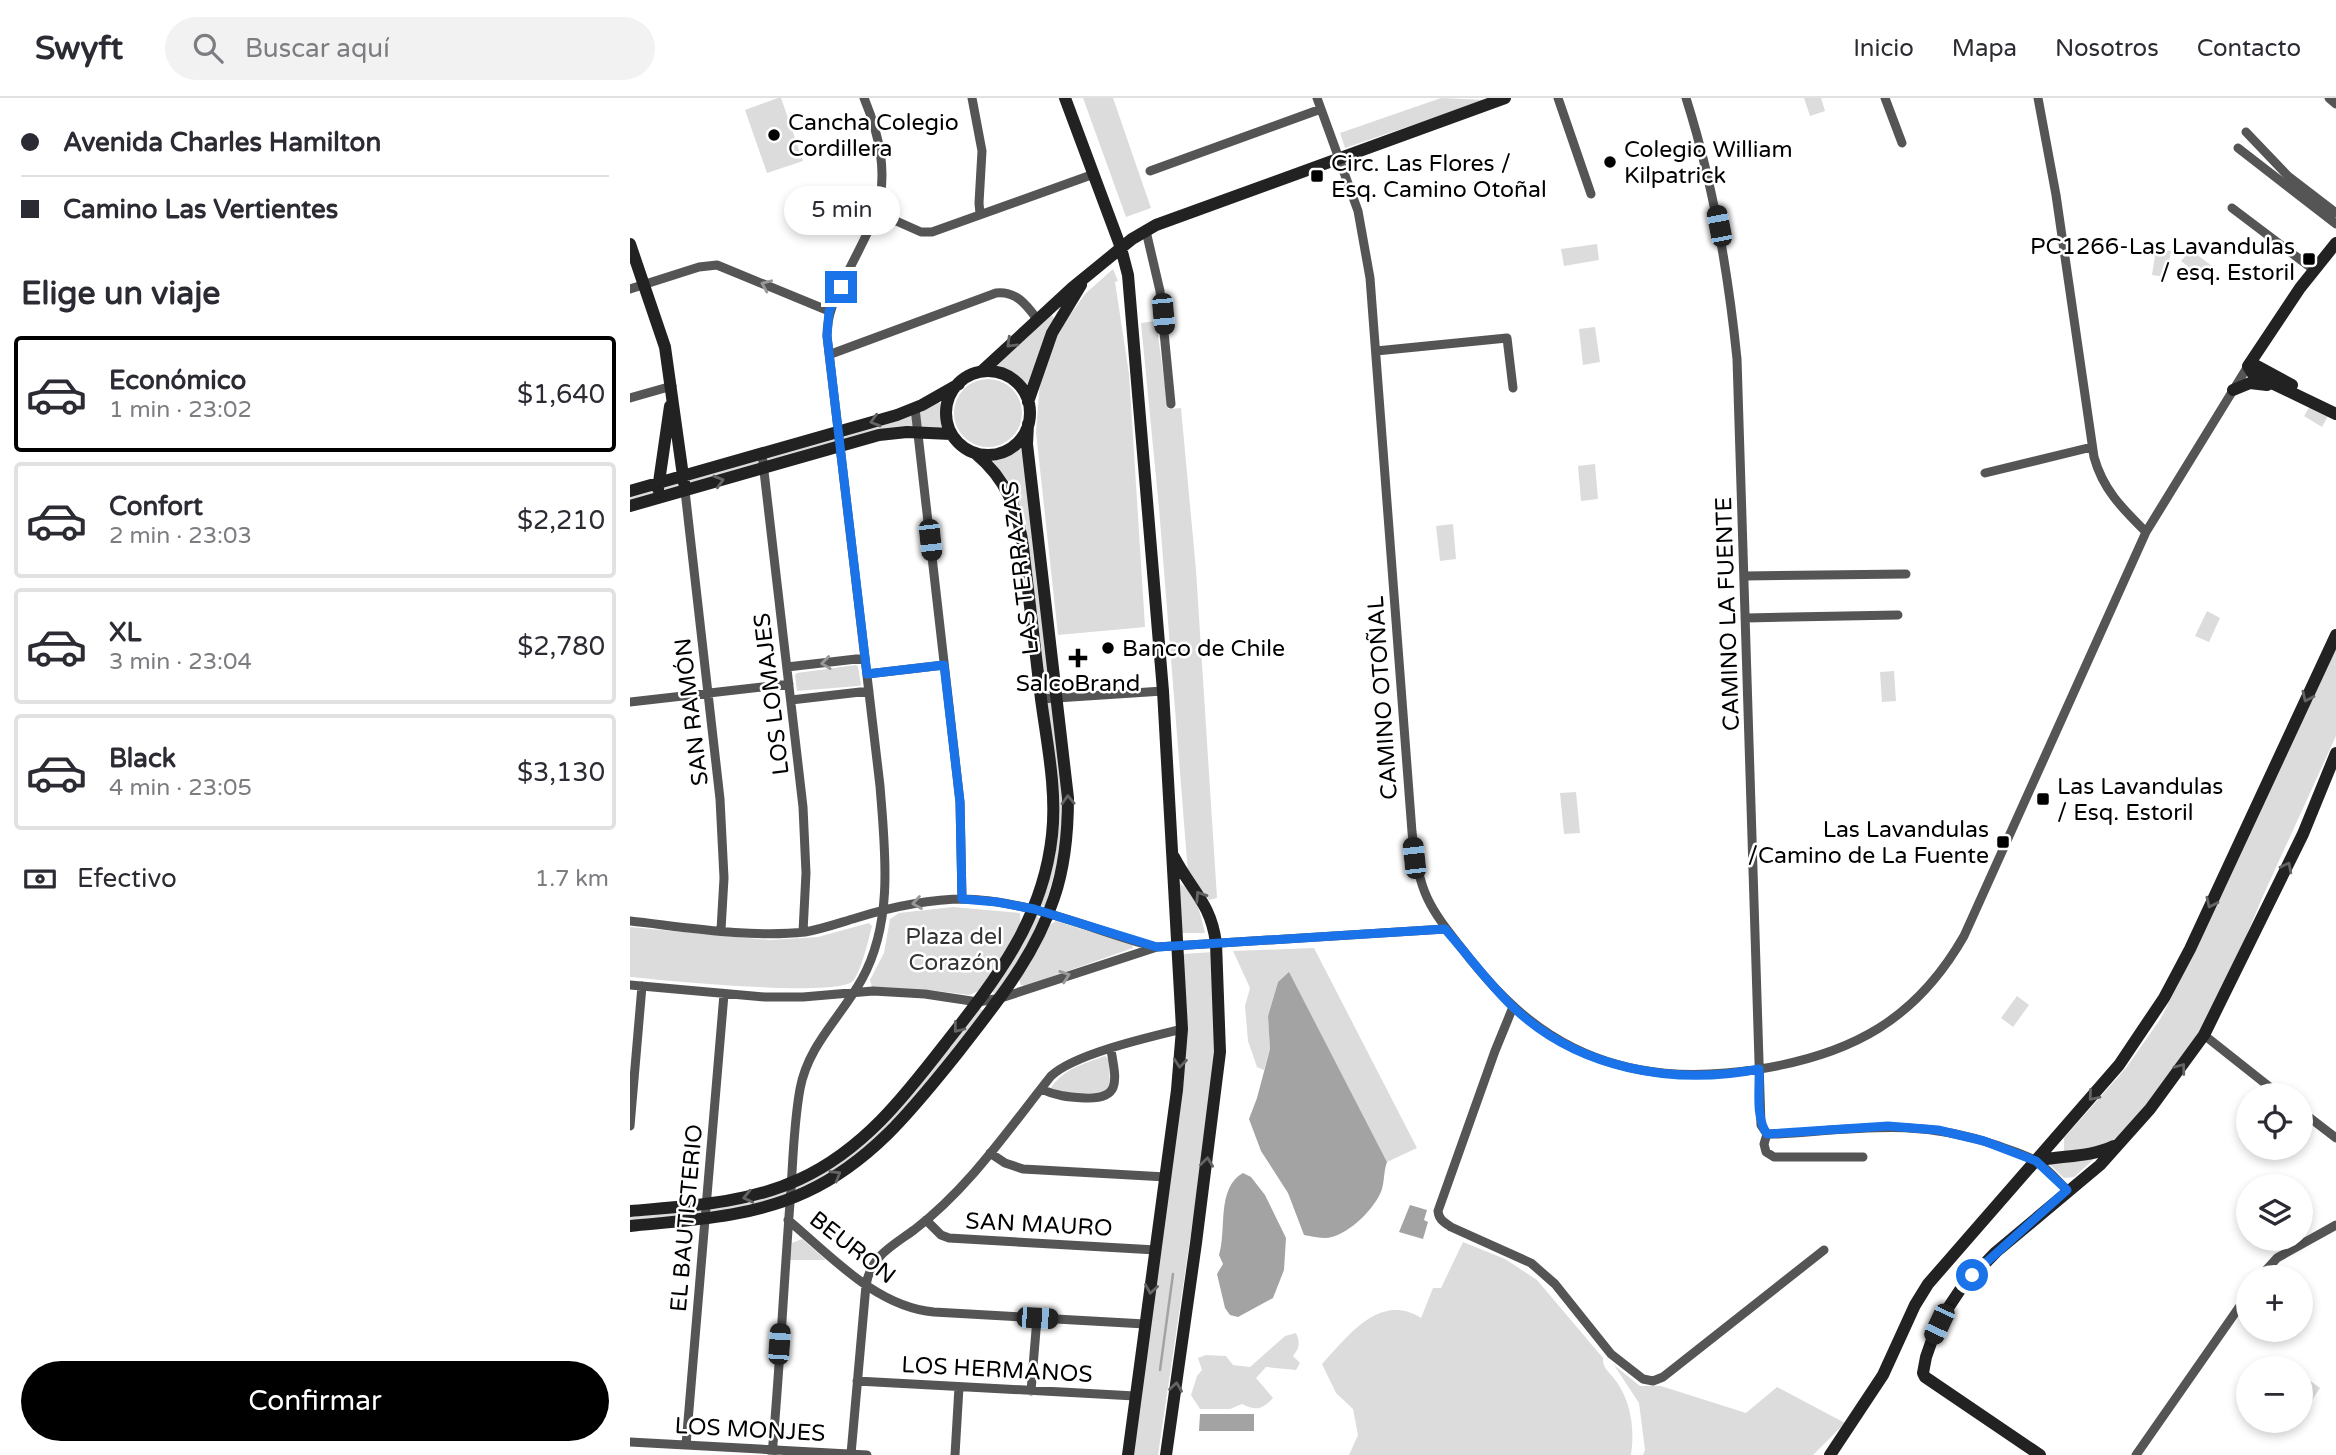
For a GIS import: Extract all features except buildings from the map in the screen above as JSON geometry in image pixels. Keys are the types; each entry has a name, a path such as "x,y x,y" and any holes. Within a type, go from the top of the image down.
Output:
{"street":[{"path":"772,1453 798,1101 805,1069 820,1038 854,992 873,953 883,910 882,813 827,336 829,311 876,212 881,187 877,134 864,98"},
{"path":"972,98 982,151 980,215"},
{"path":"1066,98 1121,247 1128,275 1163,691 1182,1029 1166,1177 1128,1455"},
{"name":"CAMINO OTOÑAL","path":"1317,98 1349,181 1364,239 1370,278 1414,858 1423,892 1445,929 1513,1007 1542,1030 1567,1044 1596,1058 1624,1067 1688,1076 1723,1075 1812,1059 1861,1039 1903,1010 1927,988 1964,936 2146,531 2248,366"},
{"path":"982,372 1037,318 1121,247 1146,231 1169,219 1505,98"},
{"path":"1558,98 1591,194"},
{"name":"CAMINO LA FUENTE","path":"1686,98 1713,200 1733,316 1740,401 1760,1117 1761,1125 1767,1134 1764,1144 1766,1152 1774,1157 1863,1157"},
{"path":"1885,98 1902,143"},
{"path":"2038,98 2056,195 2096,467 2116,502 2146,531"},
{"path":"2329,98 2336,104"},
{"path":"1150,171 1321,109"},
{"path":"2246,132 2288,176 2336,213"},
{"path":"2238,148 2336,224"},
{"path":"876,212 925,233 1094,174"},
{"path":"2232,208 2314,270"},
{"path":"1146,231 1160,291 1171,404"},
{"path":"2248,366 2314,270 2336,243"},
{"path":"630,244 660,329 673,389 685,491"},
{"path":"630,289 699,267 717,265 829,311"},
{"path":"959,384 946,404 946,420 951,435 959,444 976,454 990,455 1009,449 1023,436 1028,424 1028,402 1052,332 1077,290 1099,265"},
{"path":"831,354 996,293 1006,293 1019,298 1037,318"},
{"path":"1376,351 1507,338 1513,388"},
{"path":"2262,345 2269,362 2321,407"},
{"path":"2248,366 2258,366 2297,388"},
{"path":"2248,366 2251,372 2336,414"},
{"path":"630,491 915,408 982,372 999,372 1014,379 1028,402"},
{"path":"2234,390 2253,383 2281,388"},
{"path":"630,398 673,389"},
{"path":"657,498 673,389"},
{"path":"915,408 960,802 962,899"},
{"name":"LAS TERRAZAS","path":"630,1226 748,1212 790,1199 832,1179 885,1139 1001,998 1025,962 1048,914 1061,875 1067,834 1067,781 1027,444 1028,424"},
{"path":"630,506 888,433 951,435"},
{"path":"1985,473 2092,447"},
{"name":"LOS LOMAJES","path":"762,454 805,830 803,932"},
{"name":"LAS TERRAZAS","path":"630,1211 750,1197 791,1183 846,1152 877,1126 904,1096 978,1002 1001,971 1034,909 1047,867 1052,832 1052,781 1020,520 997,474 976,454"},
{"name":"SAN RAMÓN","path":"685,491 723,841 721,930"},
{"path":"1027,576 1042,574"},
{"path":"1745,576 1906,574"},
{"path":"1746,618 1898,615"},
{"path":"1830,1455 1883,1375 1915,1305 1928,1284 2129,1052 2178,974 2336,635"},
{"path":"787,667 865,658"},
{"path":"867,674 944,665"},
{"path":"630,702 789,684"},
{"path":"791,700 869,691"},
{"path":"1041,699 1163,691"},
{"path":"2040,1455 1929,1382 1923,1373 1933,1337 1962,1287 1984,1263 2099,1165 2150,1109 2204,1035 2303,834 2336,755"},
{"path":"1052,832 1067,834"},
{"path":"1166,1455 1220,1052 1216,943 1206,906 1172,853"},
{"path":"630,921 721,930 803,932 883,910 962,899 1034,909 1157,947"},
{"path":"630,985 787,997 854,992 908,992 978,1002 1001,998 1157,947 1445,929"},
{"path":"630,1126 642,986"},
{"name":"EL BAUTISTERIO","path":"686,1445 724,994"},
{"path":"1513,1007 1438,1216 1451,1227 1522,1258 1538,1269 1555,1284 1611,1354 1643,1379 1653,1381 1663,1377 1824,1250"},
{"path":"851,1454 866,1285 871,1267 878,1256 956,1194 1051,1076 1066,1065 1182,1029"},
{"path":"2204,1035 2265,1083"},
{"path":"1041,1089 1065,1097 1107,1097 1114,1083 1111,1050"},
{"path":"904,1096 915,1105"},
{"path":"2313,1120 2336,1138"},
{"path":"1767,1134 1888,1126 1923,1128 1969,1137 2036,1161 2067,1190"},
{"path":"2060,1156 2058,1143 2062,1132"},
{"path":"2036,1161 2091,1154 2123,1140"},
{"path":"990,1153 1005,1163 1023,1168 1166,1177"},
{"name":"BEURON","path":"788,1220 866,1285 892,1301 919,1310 1145,1324"},
{"name":"SAN MAURO","path":"926,1220 941,1235 949,1238 1156,1250"},
{"path":"2271,1265 2277,1258 2336,1225"},
{"path":"2136,1455 2236,1312"},
{"path":"1031,1391 1037,1318"},
{"name":"LOS HERMANOS","path":"857,1381 1135,1396"},
{"path":"955,1455 959,1387"},
{"name":"LOS MONJES","path":"630,1442 772,1453 867,1455"}],"green space":[{"name":"Cancha Colegio Cordillera","path":"781,98 803,161 767,173 745,110"},
{"path":"1083,98 1113,98 1151,208 1126,217"},
{"path":"1441,98 1486,100 1345,148 1340,133"},
{"path":"1804,98 1821,98 1825,111 1810,116"},
{"path":"1597,244 1599,260 1564,266 1561,249"},
{"path":"2156,249 2171,251 2166,277 2152,275"},
{"path":"2191,250 2212,266 2203,278 2181,261"},
{"path":"1113,269 1118,281 1115,282 1129,374 1145,627 1058,635 1036,432 1040,381 1057,333 1085,294"},
{"path":"1050,313 1054,318 1027,388 1016,374 994,367"},
{"path":"1156,321 1168,409 1181,408 1196,570 1217,898 1209,900 1188,873 1159,508 1141,323"},
{"path":"1595,327 1600,362 1583,365 1579,329"},
{"path":"988,379 1001,382 1012,389 1019,400 1022,413 1019,426 1012,437 1001,444 988,447 975,444 964,437 957,426 954,413 957,400 964,389 975,382"},
{"path":"939,402 947,429 924,427 630,501 630,493"},
{"path":"2310,406 2328,416 2322,427 2304,416"},
{"path":"1021,445 1062,782 1062,845 1045,907 1041,905 1052,863 1026,522 1011,484 991,459 1004,457"},
{"path":"1595,464 1598,499 1581,501 1578,466"},
{"path":"1453,524 1456,559 1440,561 1436,526"},
{"path":"2207,611 2220,618 2209,642 2195,636"},
{"path":"2336,648 2336,736 2262,898 2220,999 2201,1030 2145,1106 2115,1140 2074,1177 2064,1178 2048,1163 2064,1160 2064,1138 2126,1068 2161,1018"},
{"path":"856,665 861,685 797,691 797,673"},
{"path":"1894,671 1896,701 1882,702 1880,672"},
{"path":"1576,792 1580,833 1564,834 1560,793"},
{"path":"1179,883 1194,898 1205,933 1181,933"},
{"name":"Plaza del Corazón","path":"953,907 1020,913 1020,924 1013,944 978,991 970,995 872,987 870,980 884,953 890,919 899,913"},
{"path":"1037,916 1041,919 1031,943 995,995 992,991 1022,946"},
{"path":"1056,921 1132,945 1133,948 1025,986 1021,985 1019,980 1048,926"},
{"path":"869,923 872,926 859,970 853,981 840,986 784,988 630,977 630,927 770,940 818,937"},
{"path":"1314,948 1417,1148 1387,1162 1289,973 1278,982 1268,1016 1270,1049 1264,1070 1257,1067 1248,1041 1245,1006 1250,988 1233,951"},
{"path":"1213,952 1217,1057 1158,1455 1132,1455 1183,1086 1187,1029 1183,954"},
{"path":"2017,996 2029,1005 2013,1027 2001,1018"},
{"path":"979,1008 984,1011 888,1130 823,1180 745,1210 630,1221 630,1215 749,1203 784,1192 848,1157"},
{"path":"1105,1056 1109,1060 1108,1092 1079,1095 1050,1089 1067,1072"},
{"path":"802,1239 826,1260 790,1260 792,1243"},
{"path":"1463,1242 1505,1259 1537,1280 1603,1358 1605,1367 1624,1394 1630,1414 1631,1455 1349,1455 1358,1435 1353,1409 1336,1393 1322,1364 1354,1330 1379,1314 1392,1310 1406,1311 1421,1318 1433,1288 1441,1288"},
{"path":"1296,1333 1299,1345 1293,1356 1300,1363 1296,1370 1266,1367 1256,1378 1273,1398 1265,1405 1259,1408 1242,1404 1230,1409 1200,1409 1191,1395 1197,1376 1202,1370 1198,1358 1206,1355 1226,1356 1233,1365 1250,1367 1285,1336"},
{"path":"1614,1365 1640,1386 1661,1386 1746,1413 1777,1387 1845,1423 1813,1455 1643,1455 1645,1450 1639,1403"},
{"path":"2313,1383 2320,1388 2313,1399"}],"shaded area":[{"path":"1289,972 1387,1162 1382,1190 1376,1201 1358,1222 1334,1237 1304,1235 1288,1193 1261,1151 1249,1119 1270,1049 1268,1016 1278,982"},
{"path":"1243,1173 1251,1177 1265,1195 1286,1238 1284,1270 1273,1298 1238,1317 1230,1315 1225,1308 1217,1274 1223,1264 1219,1255 1226,1199 1229,1189"},
{"path":"1410,1205 1427,1210 1424,1220 1428,1222 1423,1239 1399,1232"},
{"path":"1200,1414 1254,1414 1254,1431 1199,1431"}],"waterway":[{"path":"1160,1370 1173,1274"}],"place":[{"name":"Cancha Colegio Cordillera","path":"774,135"},
{"name":"Colegio William Kilpatrick","path":"1610,162"},
{"name":"Circ. Las Flores / Esq. Camino Otoñal","path":"1317,176"},
{"name":"PC1266-Las Lavandulas / esq. Estoril","path":"2309,259"},
{"name":"Banco de Chile","path":"1108,648"},
{"name":"SalcoBrand","path":"1078,658"},
{"name":"Las Lavandulas / Esq. Estoril","path":"2043,799"},
{"name":"Las Lavandulas /Camino de La Fuente","path":"2003,842"}],"route":[{"path":"841,287 829,311 827,336 867,674 944,665 960,802 962,899 1034,909 1157,947 1445,929 1513,1007 1542,1030 1586,1054 1624,1067 1672,1075 1723,1075 1759,1069 1760,1117 1761,1125 1767,1134 1907,1126 1969,1137 2036,1161 2067,1190 1972,1275"}]}
